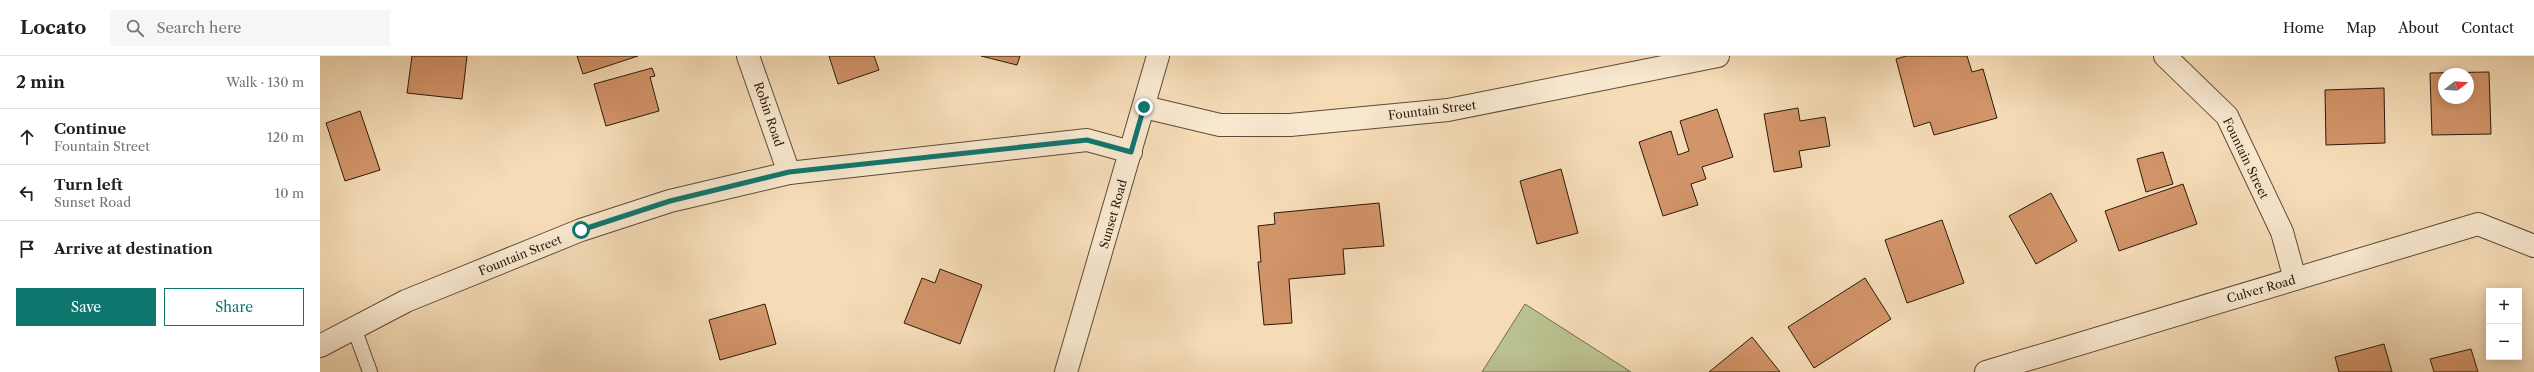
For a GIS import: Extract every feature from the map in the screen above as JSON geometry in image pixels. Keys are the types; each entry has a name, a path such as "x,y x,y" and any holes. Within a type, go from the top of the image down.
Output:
{"street":[{"name":"Robin Road","path":"748,56 789,172"},
{"name":"Sunset Road","path":"1066,372 1158,56"},
{"name":"Fountain Street","path":"1144,107 1220,125 1290,125 1448,110 1718,56"},
{"name":"Fountain Street","path":"2165,56 2227,116 2282,232 2295,279"},
{"name":"Fountain Street","path":"320,346 406,301 581,230 670,201 789,172 1087,140 1131,152"},
{"name":"Culver Road","path":"1986,372 2007,364 2478,224 2534,246"}],"lane":[{"path":"354,328 370,372"}],"green space":[{"path":"1525,304 1631,372 1482,372"}],"building":[{"path":"412,56 467,56 462,99 407,93"},
{"path":"577,56 638,56 583,74"},
{"path":"829,56 874,56 879,70 838,84"},
{"path":"981,56 1020,56 1017,65"},
{"path":"1906,56 1967,56 1972,72 1983,69 1997,118 1934,135 1930,122 1914,127 1896,59"},
{"path":"652,68 655,76 650,77 659,111 606,126 594,84"},
{"path":"2474,72 2489,72 2491,134 2432,135 2430,73 2438,73 2438,104 2474,104"},
{"path":"2384,88 2385,143 2326,145 2325,90"},
{"path":"1798,108 1800,121 1825,117 1830,146 1799,151 1802,167 1774,172 1764,114"},
{"path":"1717,109 1733,157 1702,167 1706,179 1691,184 1698,205 1663,216 1639,142 1671,131 1678,155 1689,151 1680,121"},
{"path":"360,111 380,170 345,181 326,123"},
{"path":"2163,152 2173,184 2146,192 2137,159"},
{"path":"1561,169 1578,233 1537,244 1520,181"},
{"path":"2183,184 2197,224 2119,251 2105,211"},
{"path":"2051,193 2077,241 2036,264 2009,216"},
{"path":"1379,203 1384,246 1343,249 1345,274 1289,279 1292,323 1264,325 1258,262 1261,262 1258,226 1275,224 1274,213"},
{"path":"1942,220 1964,283 1907,303 1885,240"},
{"path":"940,269 982,285 960,344 904,323 922,278 935,283"},
{"path":"1865,278 1891,319 1814,368 1788,327"},
{"path":"765,304 776,344 720,360 709,320"},
{"path":"1752,337 1780,372 1709,372"},
{"path":"2384,344 2392,372 2339,372 2335,357"},
{"path":"2471,349 2478,372 2434,372 2430,359"}],"route":[{"path":"581,230 670,201 789,172 1087,140 1131,152 1144,107"}]}
